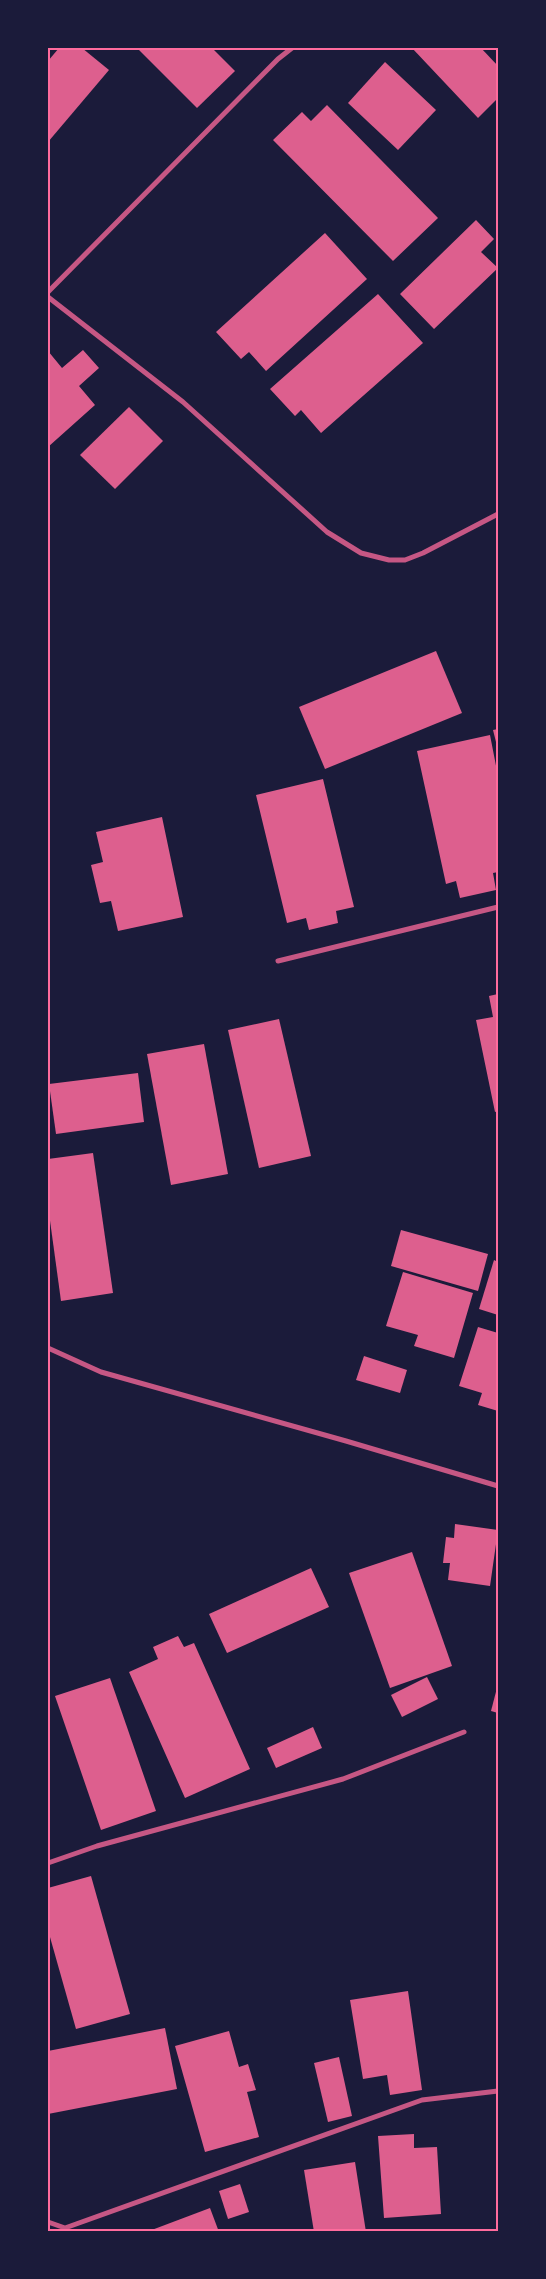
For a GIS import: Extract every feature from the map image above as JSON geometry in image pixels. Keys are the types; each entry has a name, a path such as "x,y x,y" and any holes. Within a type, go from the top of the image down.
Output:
{"street":[{"path":"48,292 292,48"},
{"path":"48,298 183,402 327,532 361,553 389,560 405,560 423,553 498,514"},
{"path":"278,961 498,908"},
{"path":"48,1348 101,1372 498,1486"},
{"path":"48,1863 97,1846 343,1779 464,1732"},
{"path":"48,2222 65,2228 422,2100 498,2091"}],"building":[{"path":"59,48 82,48 109,70 48,142 48,61"},
{"path":"137,48 212,48 235,71 197,108"},
{"path":"412,48 481,48 498,66 498,98 478,118"},
{"path":"385,62 436,110 398,150 348,103"},
{"path":"327,105 438,218 393,261 273,140 302,112 311,121"},
{"path":"476,220 494,239 481,252 498,268 434,329 400,294"},
{"path":"325,233 367,279 266,371 249,352 241,359 216,332"},
{"path":"378,294 423,343 321,433 301,410 295,416 270,389"},
{"path":"83,350 99,368 79,386 95,405 48,447 48,351 62,368"},
{"path":"129,407 163,441 115,489 80,455"},
{"path":"436,651 462,713 325,769 299,707"},
{"path":"498,729 498,750 493,730"},
{"path":"490,735 498,776 498,872 493,873 496,890 460,898 456,881 446,884 417,751"},
{"path":"323,779 354,907 336,911 338,923 309,930 306,918 287,923 256,795"},
{"path":"162,817 183,917 118,931 111,901 100,903 91,865 103,862 96,832"},
{"path":"498,994 498,1111 495,1112 476,1020 493,1017 489,996"},
{"path":"279,1019 311,1156 259,1168 228,1030"},
{"path":"204,1044 228,1174 171,1185 147,1054"},
{"path":"138,1073 144,1122 56,1134 49,1084"},
{"path":"93,1153 113,1293 61,1301 48,1206 48,1159"},
{"path":"401,1230 488,1254 478,1291 391,1266"},
{"path":"494,1260 498,1262 498,1315 479,1309"},
{"path":"403,1272 473,1293 454,1358 414,1346 418,1335 386,1326"},
{"path":"478,1327 498,1333 498,1411 478,1405 482,1393 459,1386"},
{"path":"364,1356 407,1370 400,1393 356,1380"},
{"path":"455,1524 498,1530 490,1586 448,1580 450,1563 443,1563 446,1537 454,1538"},
{"path":"412,1552 452,1666 390,1688 349,1573"},
{"path":"311,1568 329,1607 227,1653 209,1614"},
{"path":"178,1636 184,1647 194,1643 250,1769 185,1798 129,1672 158,1659 153,1647"},
{"path":"427,1677 438,1699 402,1717 391,1695"},
{"path":"110,1678 156,1811 101,1830 55,1696"},
{"path":"498,1684 498,1713 491,1711"},
{"path":"313,1727 322,1748 276,1768 267,1748"},
{"path":"91,1876 130,2014 76,2029 48,1930 48,1888"},
{"path":"408,1991 422,2090 390,2095 387,2075 363,2079 350,2000"},
{"path":"165,2028 177,2089 48,2114 48,2051"},
{"path":"229,2031 239,2067 248,2064 256,2090 247,2092 259,2137 205,2152 175,2046"},
{"path":"339,2057 352,2116 328,2122 314,2063"},
{"path":"414,2134 414,2148 437,2147 441,2214 384,2218 378,2136"},
{"path":"355,2162 366,2232 314,2232 304,2170"},
{"path":"240,2184 249,2212 228,2219 219,2191"},
{"path":"210,2208 219,2232 149,2232 149,2231"}]}
